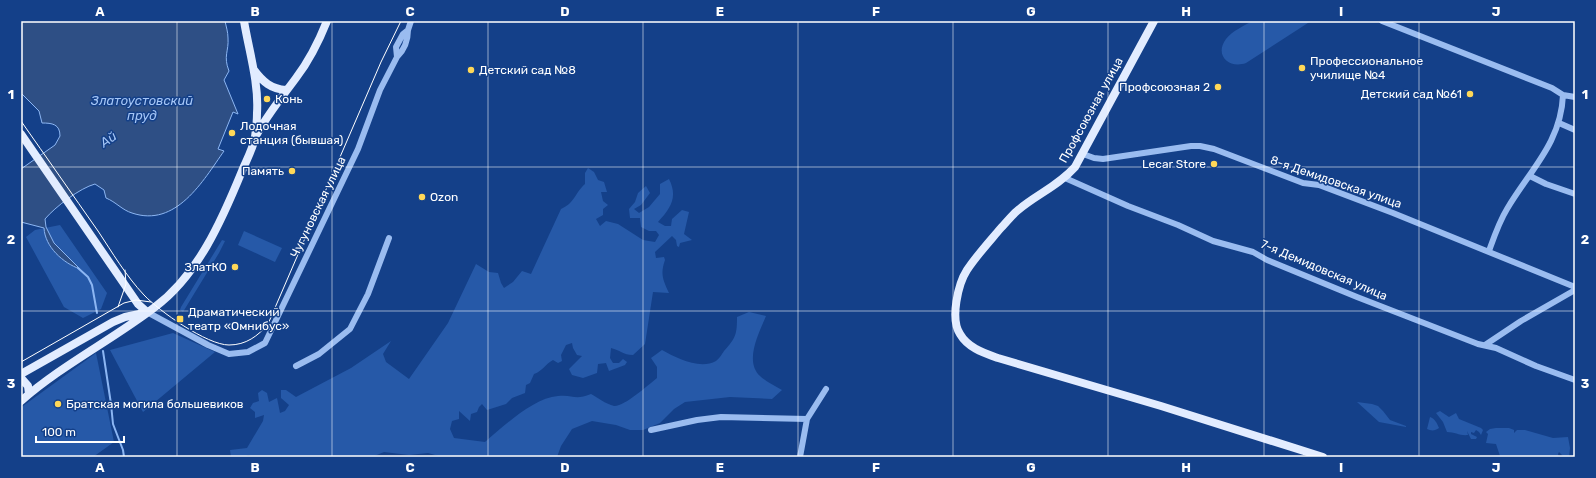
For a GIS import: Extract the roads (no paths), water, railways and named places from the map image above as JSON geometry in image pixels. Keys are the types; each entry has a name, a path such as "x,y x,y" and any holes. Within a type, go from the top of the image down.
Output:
{"main road":[{"path":"244,21 257,90 258,113 255,139"},
{"path":"21,401 65,367 130,326 167,298 172,292 207,246 236,186 255,139 266,118 306,62 327,21"},
{"name":"Профсоюзная улица","path":"1154,21 1075,167 1065,178 1052,188 1030,201 1016,212 981,250 966,271 959,290 955,313 955,322 959,333 965,341 973,347 998,358 1161,406 1323,457"},
{"path":"253,68 268,85 278,90 286,90"},
{"path":"21,134 138,304 147,312"},
{"path":"21,374 113,322 125,317 147,312"},
{"path":"21,378 28,386 29,394"}],"street":[{"name":"Чугуновская улица","path":"147,312 229,354 248,352 265,343 358,149 380,90 397,57 396,47 403,34 408,30 411,21"},
{"path":"1382,21 1552,88 1563,95 1575,97"},
{"path":"1489,251 1507,209 1548,148 1559,123 1562,111 1563,95"},
{"path":"1559,123 1575,130"},
{"name":"8-я Демидовская улица","path":"1082,154 1094,158 1103,158 1191,146 1214,149 1303,183 1318,185 1489,251 1575,287"},
{"path":"1530,176 1546,184 1575,194"},
{"name":"7-я Демидовская улица","path":"1065,178 1213,241 1253,252 1266,260 1357,297 1478,344 1496,348 1536,366 1575,380"},
{"path":"296,366 319,354 350,329 368,294 389,238"},
{"path":"1485,345 1521,321 1575,290"},
{"path":"800,457 807,419 826,389"},
{"path":"651,430 698,420 721,417 807,419"}],"water":[{"name":"Златоустовский пруд","path":"21,21 225,21 228,38 226,61 229,71 224,80 238,114 233,112 218,149 224,151 197,188 187,199 175,208 162,214 148,216 128,212 106,198 104,190 95,184 82,189 61,204 45,219 46,227 54,243 80,269 67,263 51,248 45,235 44,228 21,222 21,169 55,145 60,136 60,132 55,125 42,123 39,111 21,93"}],"waterway":[{"path":"78,268 88,277 92,285 97,313"},
{"path":"103,351 113,424 123,450 124,457"}],"tram line":[{"path":"21,121 137,288 161,310 196,333 220,344 235,345 246,342 256,336 268,324 381,62 401,21"},
{"path":"118,307 126,284 125,270"},
{"path":"21,362 124,303 136,300 151,302"}],"place":[{"name":"Профессиональное училище №4","path":"1302,68"},
{"name":"Детский сад №8","path":"471,70"},
{"name":"Профсоюзная 2","path":"1218,87"},
{"name":"Детский сад №61","path":"1470,94"},
{"name":"Конь","path":"267,99"},
{"name":"Лодочная станция (бывшая)","path":"232,133"},
{"name":"Lecar Store","path":"1214,164"},
{"name":"Память","path":"292,171"},
{"name":"Ozon","path":"422,197"},
{"name":"ЗлатКО","path":"235,267"},
{"name":"Драматический театр «Омнибус»","path":"180,319"},
{"name":"Братская могила большевиков","path":"58,404"}],"water label":[{"name":"Ай","path":"108,139"}]}
